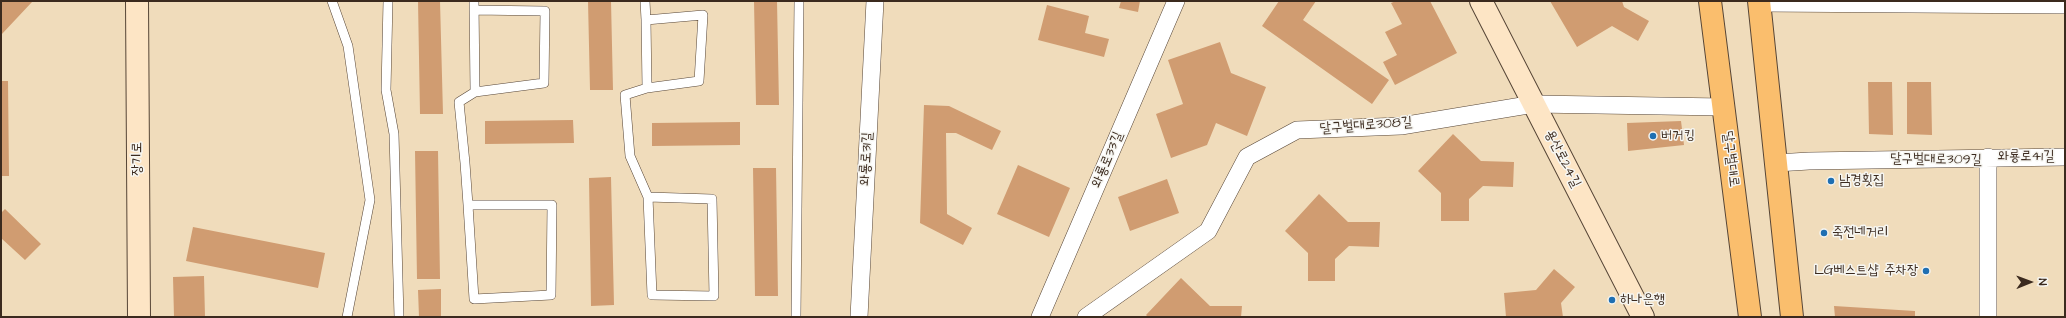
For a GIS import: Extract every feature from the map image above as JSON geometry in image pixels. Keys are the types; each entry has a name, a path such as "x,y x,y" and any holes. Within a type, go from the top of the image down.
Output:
{"main road":[{"name":"달구벌대로","path":"1710,1 1750,317"},
{"path":"1759,2 1792,317"}],"street":[{"name":"장기로","path":"137,1 139,317"},
{"name":"와룡로31길","path":"858,317 875,1"},
{"name":"용산로24길","path":"1481,1 1643,317"},
{"name":"와룡로33길","path":"1040,317 1176,2"},
{"path":"1759,2 1993,3 2065,5"},
{"name":"달구벌대로308길","path":"1086,317 1208,231 1247,157 1298,130 1401,126 1534,104 1723,106"},
{"name":"달구벌대로309길","path":"1776,163 1808,160 1988,157 1988,317"},
{"name":"와룡로41길","path":"1988,157 2065,158"}],"lane":[{"path":"332,1 348,46 370,200 347,317"},
{"path":"388,1 386,90 394,134 399,317"},
{"path":"646,1 647,88"},
{"path":"796,317 799,1"},
{"path":"468,205 552,205 551,295 474,299 459,102 475,92 544,84 545,11 474,6 475,92"},
{"path":"646,20 703,15 699,81 647,88 625,95 630,156 648,198 652,295 714,296 712,199 648,198"}],"building":[{"path":"1,1 32,2 1,35"},
{"path":"418,1 440,1 443,114 420,114"},
{"path":"588,1 611,1 613,90 590,90"},
{"path":"754,1 777,1 779,105 756,105"},
{"path":"1121,1 1140,1 1138,12 1119,8"},
{"path":"1279,1 1316,1 1303,20 1389,80 1372,104 1262,26"},
{"path":"1396,1 1430,1 1457,53 1395,85 1383,62 1397,55 1385,32 1402,24 1391,3"},
{"path":"1550,1 1622,1 1624,7 1649,21 1638,41 1612,26 1577,47"},
{"path":"1047,5 1089,16 1085,33 1109,39 1104,57 1038,40"},
{"path":"1220,42 1231,73 1266,87 1247,136 1216,123 1207,145 1171,158 1156,114 1183,104 1168,60"},
{"path":"1,81 8,81 9,176 1,176"},
{"path":"1868,82 1892,82 1893,135 1869,134"},
{"path":"1907,82 1931,82 1932,135 1907,134"},
{"path":"924,105 949,106 1001,131 992,150 956,133 946,133 947,214 972,228 963,245 920,223"},
{"path":"573,120 574,143 485,144 485,121"},
{"path":"1681,121 1684,145 1628,151 1627,123"},
{"path":"740,122 740,145 652,146 652,123"},
{"path":"1453,134 1481,161 1514,162 1513,187 1483,186 1469,199 1469,221 1441,221 1441,193 1418,171"},
{"path":"415,151 438,151 440,279 417,279"},
{"path":"1018,165 1070,188 1049,237 997,214"},
{"path":"753,168 776,168 778,296 755,296"},
{"path":"611,177 614,305 591,306 589,178"},
{"path":"1167,179 1179,213 1130,231 1118,197"},
{"path":"1319,194 1348,222 1380,222 1379,247 1349,246 1335,259 1335,281 1308,281 1308,253 1285,231"},
{"path":"5,209 41,244 25,260 1,238 1,213"},
{"path":"193,227 325,253 318,288 186,261"},
{"path":"1554,269 1575,287 1561,303 1563,317 1506,317 1504,293 1536,290"},
{"path":"204,276 205,317 174,317 173,277"},
{"path":"1181,278 1210,306 1242,306 1241,317 1148,317 1146,315"},
{"path":"441,289 441,317 419,317 418,290"},
{"path":"1834,306 1915,311 1915,317 1835,317"}],"place":[{"name":"버거킹","path":"1653,136"},
{"name":"남경횟집","path":"1831,181"},
{"name":"죽전네거리","path":"1824,233"},
{"name":"LG베스트샵 주차장","path":"1926,271"},
{"name":"하나은행","path":"1612,300"}]}
